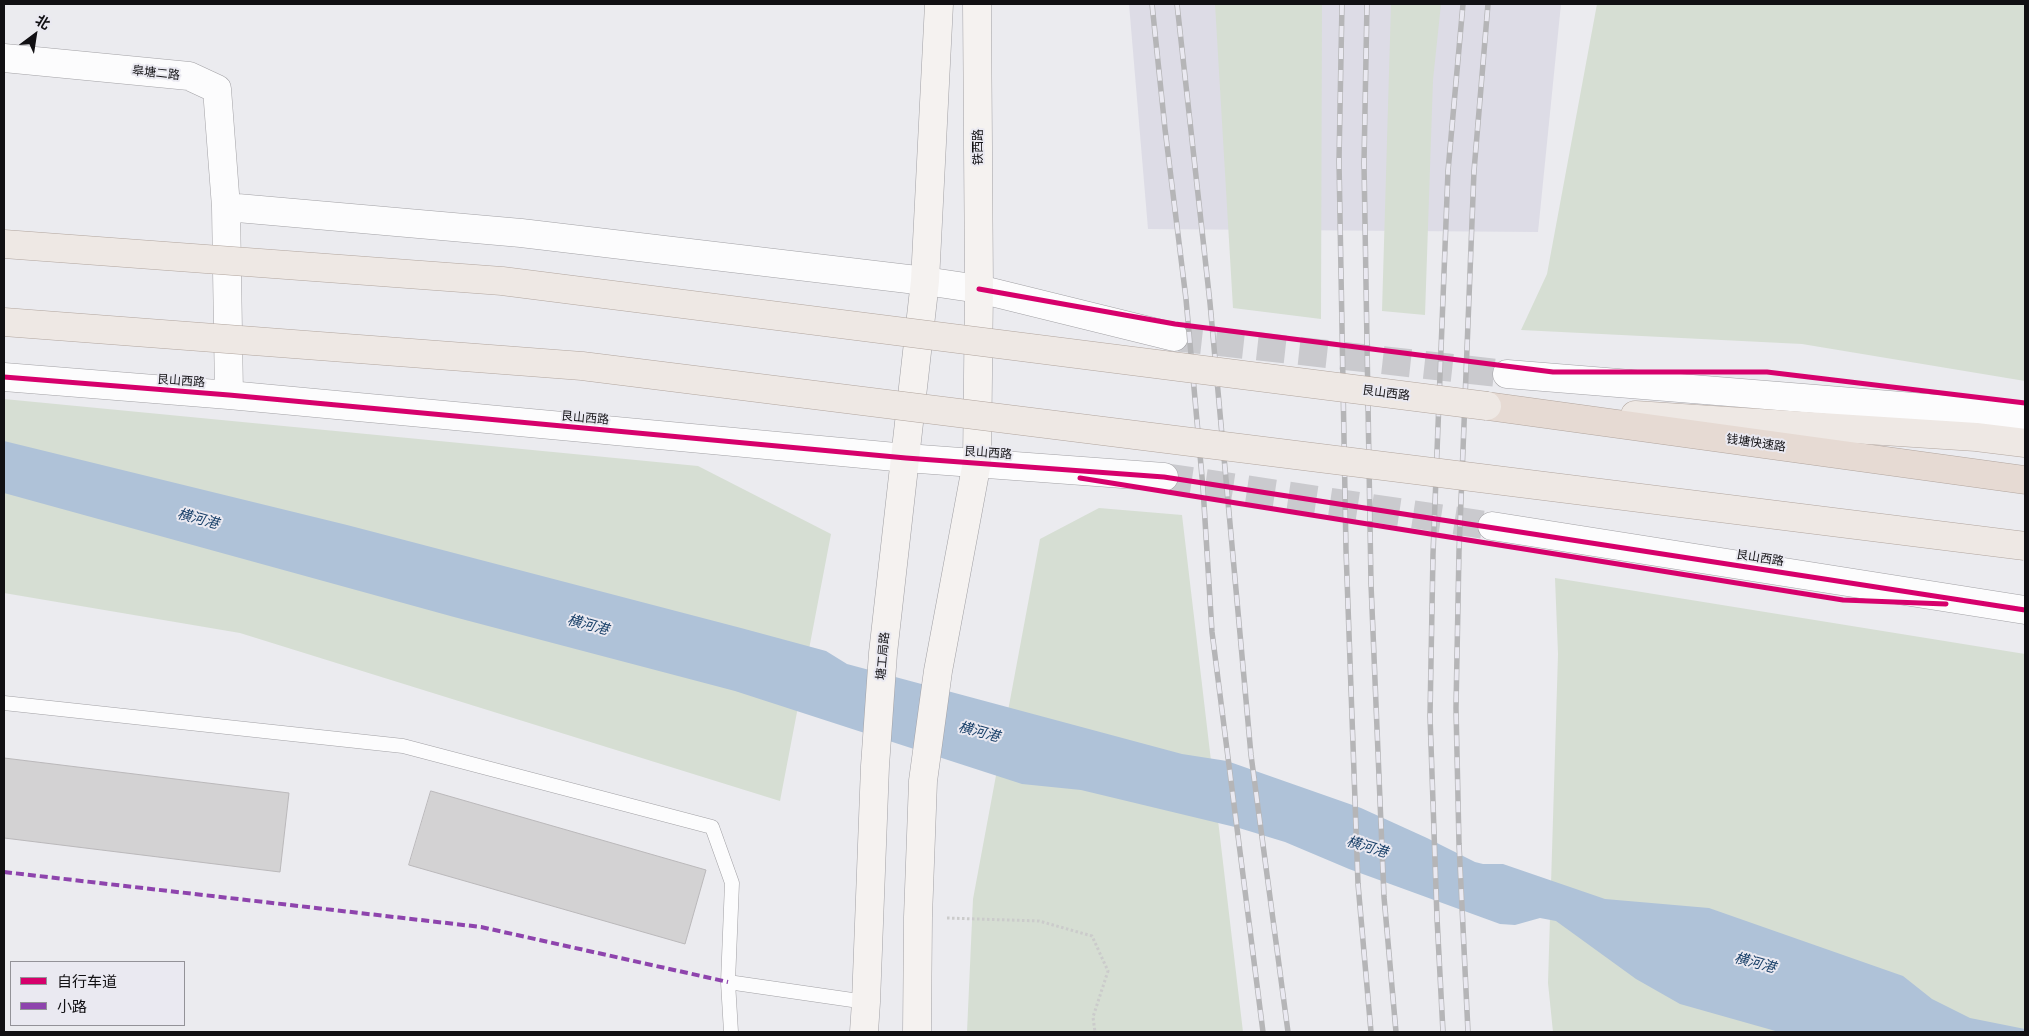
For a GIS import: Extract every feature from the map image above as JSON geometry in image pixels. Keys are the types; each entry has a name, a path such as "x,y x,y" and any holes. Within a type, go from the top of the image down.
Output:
{"highway":[{"name":"钱塘快速路","path":"1487,406 2025,480"}],"main road":[{"path":"925,281 939,4"},
{"name":"铁西路","path":"977,4 979,289"},
{"name":"艮山西路","path":"4,244 502,281 1487,406 1976,437 2025,443"},
{"name":"塘工局路","path":"864,1032 874,766 883,654 925,281"},
{"path":"917,1032 918,917 923,781 938,671 977,462 979,289"},
{"path":"4,322 582,366 2025,546"}],"street":[{"name":"皋塘二路","path":"4,58 189,76 217,90 226,207"},
{"path":"229,395 226,207 522,234 925,281 979,289 1174,337"},
{"path":"1507,374 2025,416"},
{"name":"艮山西路","path":"4,377 229,395 906,458 1164,477"},
{"name":"艮山西路","path":"1492,526 2025,610"}],"lane":[{"path":"4,703 404,746 712,827 732,883 728,982 731,1032"},
{"path":"728,982 866,1002"}],"path":[{"path":"918,917 1039,921 1092,936 1108,972 1093,1017 1094,1032"}],"shaded area":[{"path":"1129,4 1561,4 1538,232 1148,229"},
{"path":"1215,4 1322,4 1321,319 1233,308"},
{"path":"1391,4 1441,4 1433,80 1425,315 1382,311"},
{"path":"1597,4 2025,4 2025,381 1802,344 1521,330 1547,274"},
{"path":"4,399 698,466 831,534 780,801 240,633 4,593"},
{"path":"1099,508 1182,515 1243,1032 967,1032 973,899 1040,539"},
{"path":"1555,578 2025,654 2025,1032 1553,1032 1548,983 1558,654"}],"water":[{"name":"横河港","path":"4,441 347,525 741,628 826,651 847,664 1182,754 1227,761 1361,808 1475,862 1503,864 1605,899 1709,908 1903,976 1932,999 1970,1018 2025,1029 2025,1032 1779,1032 1680,1004 1636,979 1556,921 1540,918 1515,925 1500,924 1349,869 1285,842 1239,828 1081,790 1022,784 735,691 454,617 4,493"}],"building":[{"path":"4,758 289,793 280,872 4,838"},
{"path":"431,791 706,870 685,944 409,865"}],"tunnel":[{"path":"1174,337 1507,374"},
{"path":"1164,477 1492,526"}],"railway":[{"path":"1152,4 1186,299 1203,488 1212,632 1263,1032"},
{"path":"1177,4 1210,303 1251,755 1288,1032"},
{"path":"1342,4 1339,161 1346,550 1358,884 1371,1032"},
{"path":"1367,4 1364,163 1371,584 1384,897 1396,1032"},
{"path":"1443,1032 1430,716 1433,554 1448,171 1463,4"},
{"path":"1468,1032 1459,844 1456,708 1459,551 1474,171 1488,4"}],"marked path":[{"path":"4,872 481,927 728,982"}],"cycle path":[{"path":"979,289 1175,324 1553,372 1767,372 2025,403"},
{"path":"4,377 229,395 906,458 1164,477 2025,610"},
{"path":"1080,478 1843,600 1946,604"}]}
